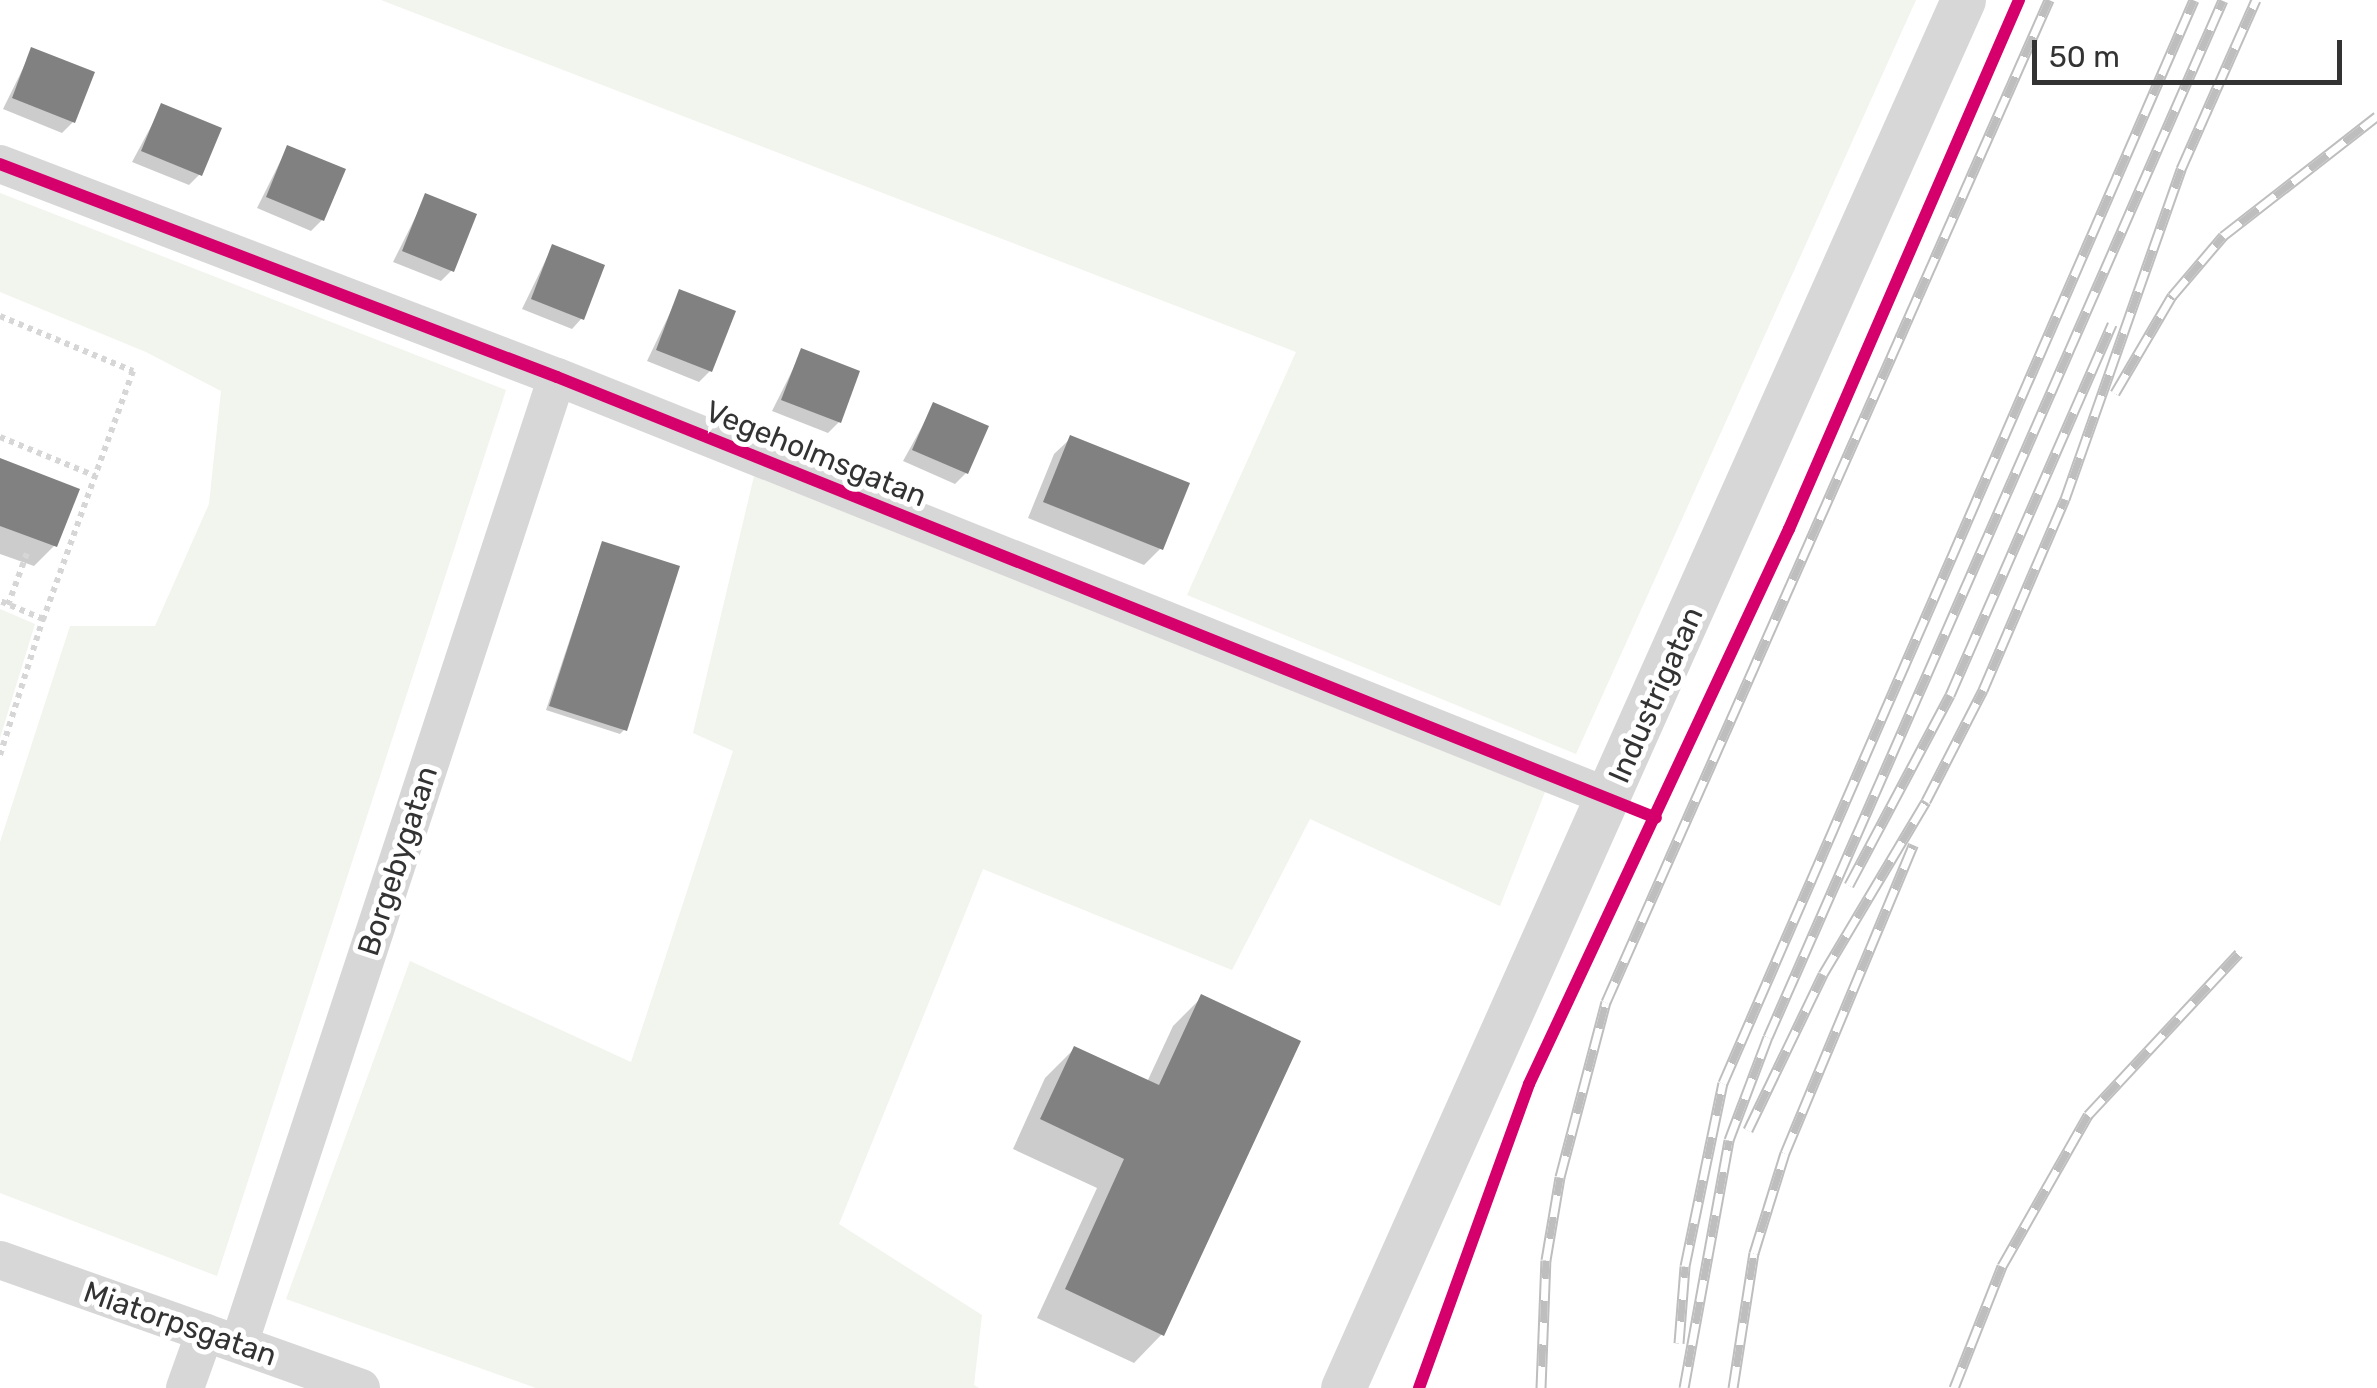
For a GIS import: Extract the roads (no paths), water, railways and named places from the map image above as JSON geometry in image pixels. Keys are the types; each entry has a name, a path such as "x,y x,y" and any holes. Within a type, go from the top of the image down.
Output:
{"street":[{"name":"Industrigatan","path":"1343,1388 1611,798 1963,0"},
{"name":"Vegeholmsgatan","path":"0,164 557,377 1611,798"},
{"name":"Borgebygatan","path":"184,1388 222,1338 557,377"},
{"name":"Miatorpsgatan","path":"0,1260 361,1388"}],"railway":[{"path":"1541,1388 1546,1260 1560,1177 1606,1002 2049,0"},
{"path":"1679,1343 1685,1266 1723,1083 2194,0"},
{"path":"1684,1388 1729,1140 1768,1037 2223,0"},
{"path":"1748,1130 1823,974 1926,801 1983,690 2065,499 2181,169 2256,0"},
{"path":"2115,393 2172,296 2223,236 2377,116"},
{"path":"1849,885 1950,695 2112,324"},
{"path":"1733,1388 1754,1253 1785,1153 1913,845"},
{"path":"1954,1388 2002,1266 2088,1115 2239,953"}]}
